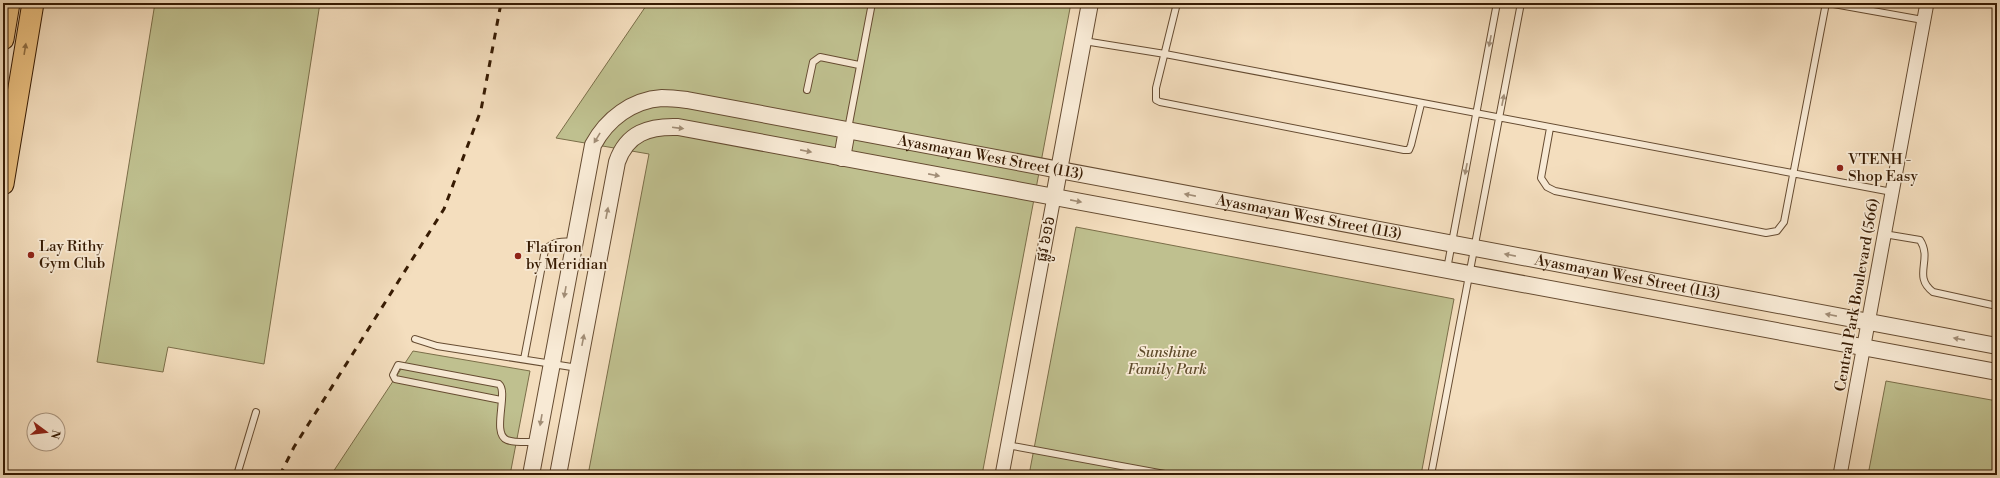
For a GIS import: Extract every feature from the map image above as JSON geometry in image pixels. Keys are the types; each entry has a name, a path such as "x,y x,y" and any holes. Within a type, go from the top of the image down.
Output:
{"highway":[{"path":"3,39 9,3"},
{"path":"3,184 12,74 32,3"}],"street":[{"name":"ផ្លូវ ៦១៦","path":"1002,475 1090,3"},
{"name":"Central Park Boulevard (566)","path":"1840,475 1927,3"},
{"name":"Ayasmayan West Street (113)","path":"531,475 593,145 600,133 624,110 639,102 662,98 687,100 1868,322 1997,344"},
{"name":"Ayasmayan West Street (113)","path":"558,475 617,162 621,149 630,139 653,128 678,127 1997,372"},
{"path":"842,158 847,130"},
{"path":"1342,250 1347,224"},
{"path":"1701,317 1706,291"},
{"path":"537,442 564,446"}],"lane":[{"path":"847,130 872,3"},
{"path":"1177,3 1156,88 1156,100 1197,110 1356,142 1409,150 1416,130 1421,104"},
{"path":"1447,270 1497,3"},
{"path":"1431,475 1521,3"},
{"path":"1550,128 1541,178 1547,187 1555,191 1766,233 1777,231 1784,222 1827,3 1924,20"},
{"path":"1083,41 1165,54 1421,104 1892,192"},
{"path":"807,90 813,62 820,57 860,65"},
{"path":"1884,234 1920,240 1924,246 1925,256 1922,276 1925,286 1933,292 1997,306"},
{"path":"524,359 545,250 552,244 561,241 574,242"},
{"path":"414,339 437,346 578,368"},
{"path":"501,400 395,379 392,375 398,365 499,384 502,390 501,434 503,438 508,440 537,442"},
{"path":"237,475 256,412"},
{"path":"1007,445 1170,475"}],"green space":[{"path":"155,3 320,3 264,364 168,347 163,372 97,362"},
{"path":"648,3 1071,3 982,475 588,475 649,154 556,138"},
{"name":"Sunshine Family Park","path":"1076,227 1454,299 1421,475 1029,475"},
{"path":"413,351 530,371 510,475 331,475"},
{"path":"1886,381 1997,401 1997,475 1868,475"}],"railway":[{"path":"280,475 294,447 444,209 481,110 501,3"}],"place":[{"name":"VTENH - Shop Easy","path":"1840,168"},
{"name":"Lay Rithy Gym Club","path":"31,255"},
{"name":"Flatiron by Meridian","path":"518,256"}]}
